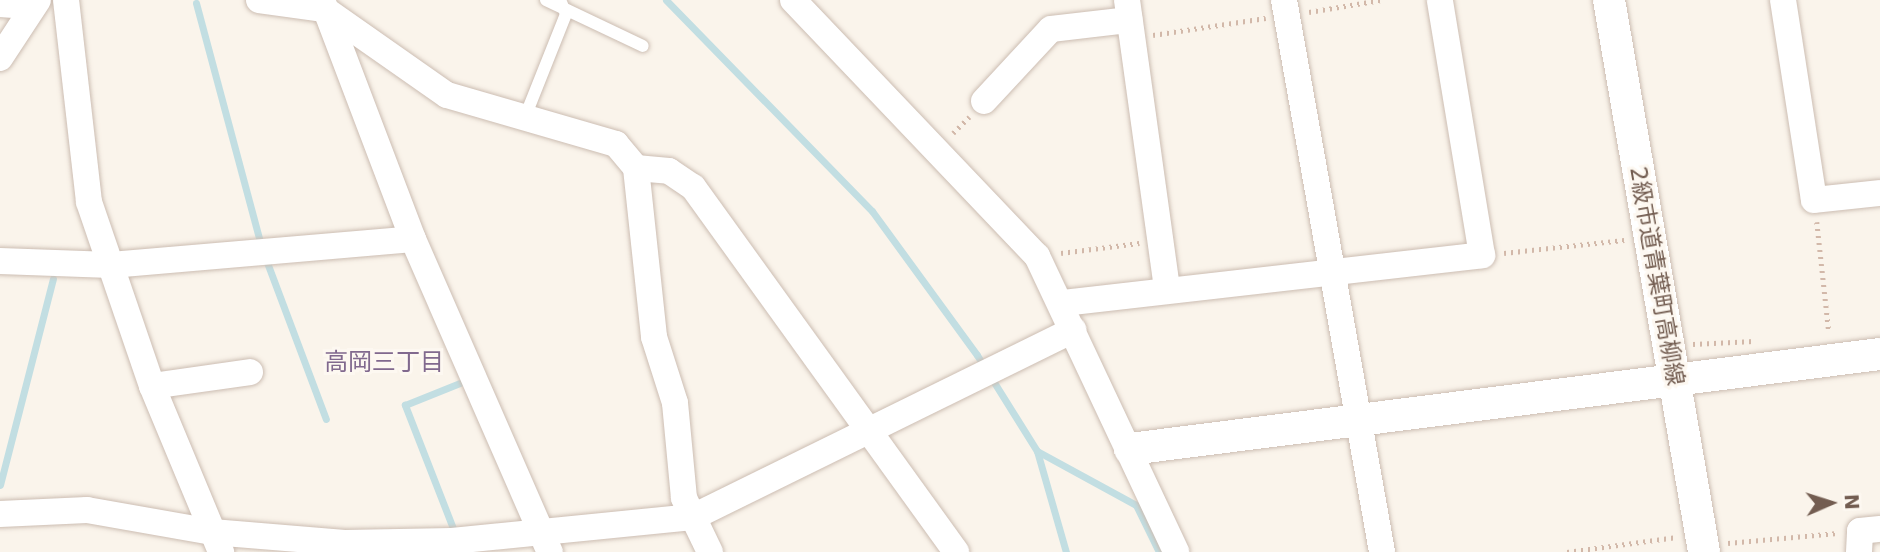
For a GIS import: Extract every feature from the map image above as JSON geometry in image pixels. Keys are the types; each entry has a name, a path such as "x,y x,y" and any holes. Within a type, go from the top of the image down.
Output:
{"street":[{"path":"66,0 89,202 152,386 216,542"},
{"path":"259,0 324,4 447,95 616,144 636,168 654,337 675,403 684,498 710,552"},
{"path":"793,0 939,149 1037,256 1063,303 1176,552"},
{"path":"1063,303 1167,289 1482,256 1440,0"},
{"name":"2級市道青葉町高柳線","path":"1609,0 1704,541"},
{"path":"1783,0 1814,200 1880,193"},
{"path":"0,4 35,3"},
{"path":"0,58 35,3"},
{"path":"324,4 413,239 547,542"},
{"path":"1286,8 1355,417 1382,552"},
{"path":"984,101 1051,29 1129,19 1167,289"},
{"path":"636,168 669,170 693,187 956,552"},
{"path":"0,261 110,265 413,239"},
{"path":"0,514 87,510 216,542 345,543 547,542 693,517 870,433 977,374 1073,330"},
{"path":"1130,449 1355,417 1880,354"},
{"path":"152,386 250,372"}],"lane":[{"path":"546,0 561,1 643,46"},
{"path":"525,117 566,14 561,1"}],"path":[{"path":"1129,19 1381,0"},
{"path":"939,149 984,101"},
{"path":"1814,200 1829,332"},
{"path":"1626,226 1630,252"},
{"path":"1482,256 1628,239"},
{"path":"1037,256 1161,240"},
{"path":"1688,330 1691,343 1763,340"},
{"path":"1815,334 1842,331"},
{"path":"1679,523 1704,541 1727,552"},
{"path":"1567,552 1704,541 1866,537"}],"waterway":[{"path":"666,0 872,211 977,355 1037,451 1066,552"},
{"path":"196,3 261,246"},
{"path":"265,257 326,419"},
{"path":"0,485 53,279"},
{"path":"456,536 405,405 460,383"},
{"path":"1037,451 1136,505 1159,552"}],"district":[{"name":"高岡三丁目","path":"384,363"}]}
